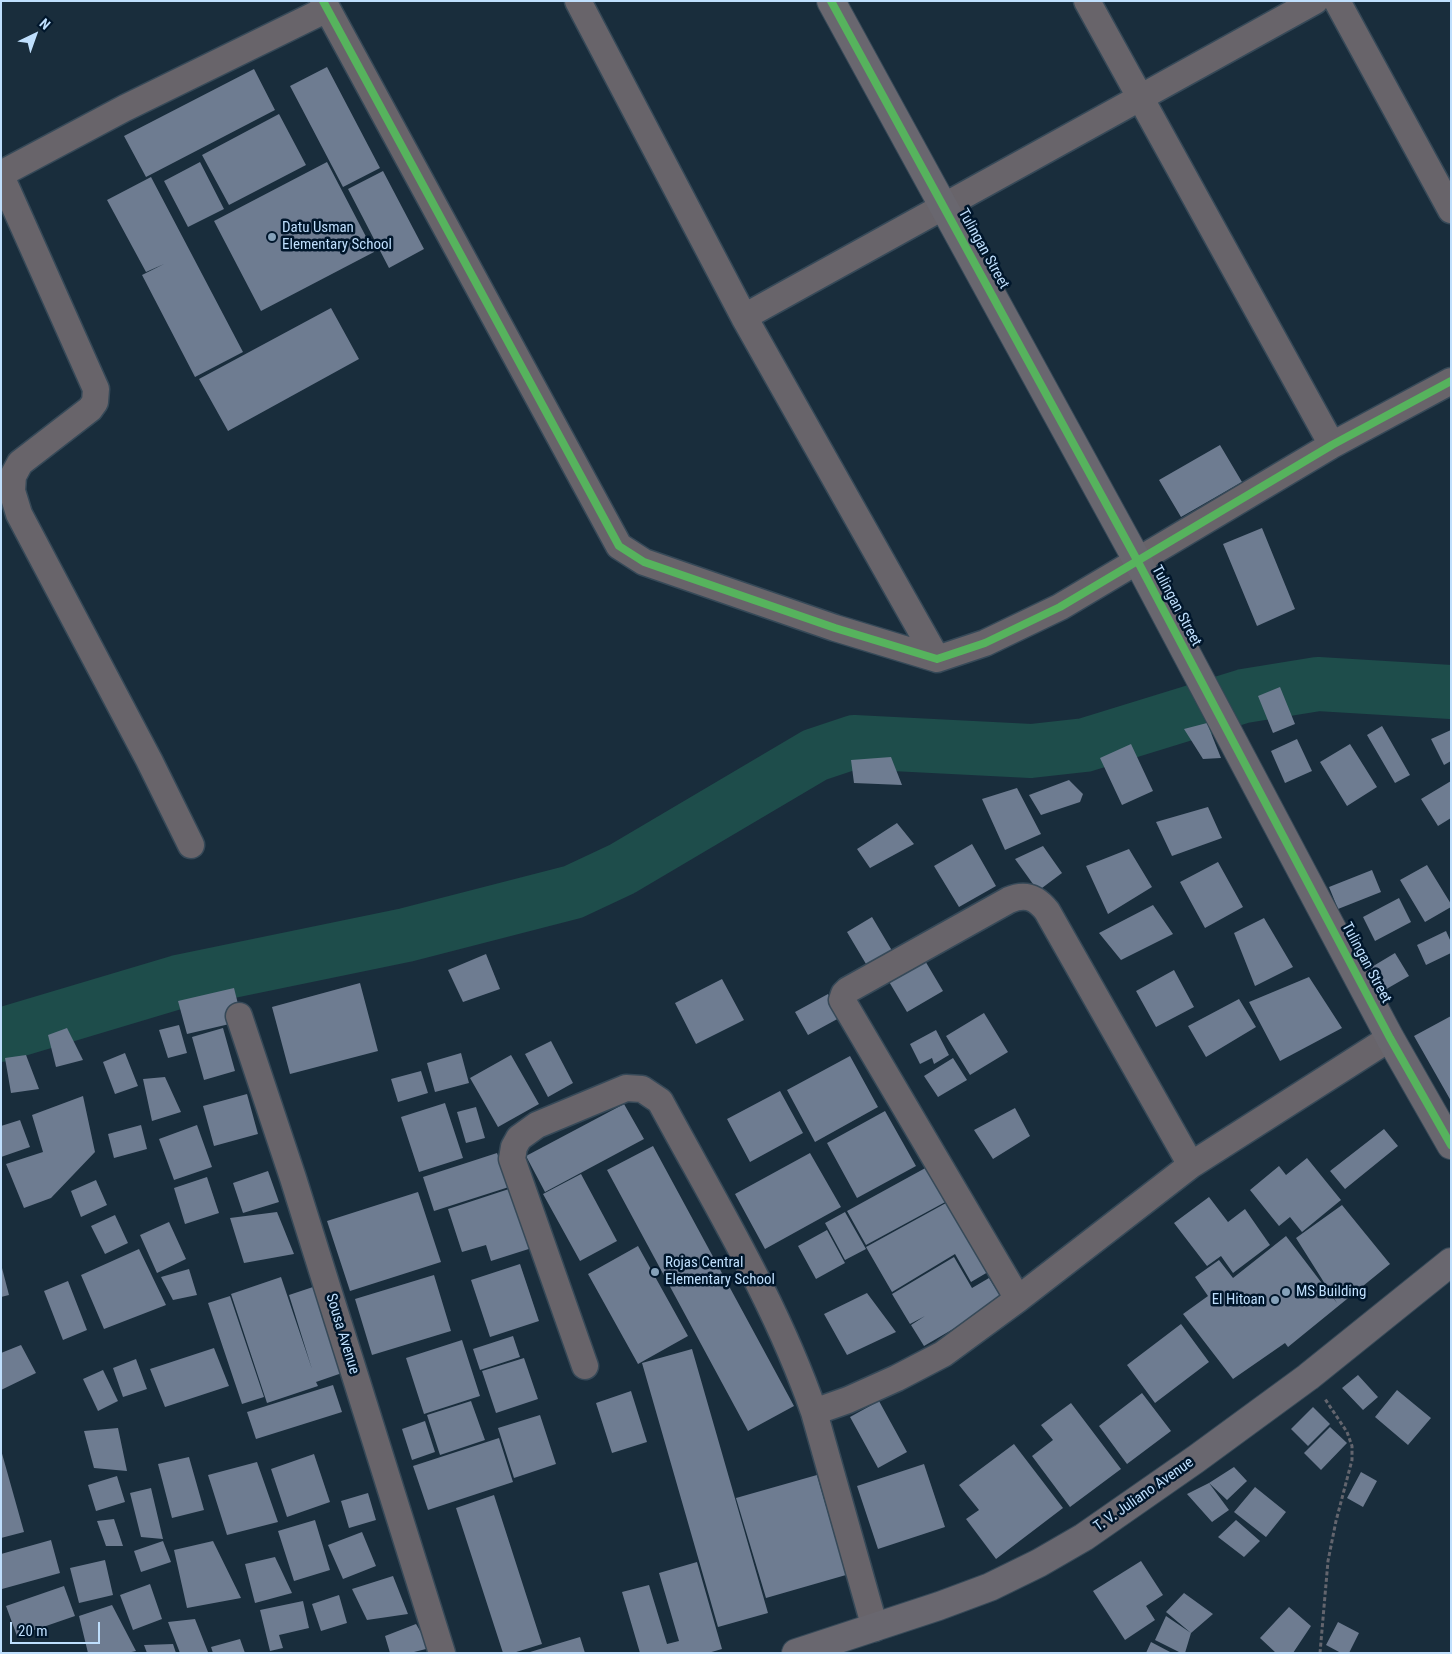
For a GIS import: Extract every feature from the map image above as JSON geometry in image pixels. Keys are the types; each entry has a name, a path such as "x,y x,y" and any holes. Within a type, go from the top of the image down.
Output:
{"street":[{"path":"578,1 744,317 937,659"},
{"name":"Tulingan Street","path":"831,1 1137,560 1390,1038 1451,1145"},
{"path":"1087,1 1332,445"},
{"path":"744,317 1315,1"},
{"path":"1337,1 1451,210"},
{"path":"191,846 149,760 19,514 12,492 14,476 11,459 90,409 95,402 96,389 1,175 325,5 619,546 644,562 826,625 937,659 984,643 1060,607 1332,445 1451,381"},
{"path":"1018,1299 842,1000 848,990 1009,900 1018,896 1030,897 1040,902 1048,911 1191,1165"},
{"name":"Sousa Avenue","path":"239,1016 296,1187 442,1653"},
{"path":"814,1412 848,1400 898,1378 943,1354 1018,1299 1191,1165 1390,1038"},
{"path":"585,1366 512,1159 514,1147 519,1138 537,1125 626,1088 642,1089 660,1101 768,1299 803,1380 814,1412 875,1628"},
{"name":"T. V. Juliano Avenue","path":"796,1653 875,1628 990,1587 1039,1563 1084,1537 1308,1378 1451,1262"}],"path":[{"path":"1320,1653 1328,1561 1352,1460 1352,1446 1347,1432 1338,1417"}],"building":[{"path":"327,67 380,168 343,187 290,86"},
{"path":"254,69 275,110 146,177 124,136"},
{"path":"279,114 306,165 229,205 202,155"},
{"path":"200,162 224,209 188,227 164,181"},
{"path":"327,162 374,252 261,311 214,221"},
{"path":"383,171 424,249 389,268 348,189"},
{"path":"151,177 243,352 195,377 142,275 164,264 146,272 107,200"},
{"path":"331,308 359,359 228,431 199,379"},
{"path":"1220,445 1242,482 1181,517 1159,480"},
{"path":"1262,528 1295,609 1257,626 1223,544"},
{"path":"1280,687 1295,724 1273,733 1258,696"},
{"path":"1207,723 1221,758 1203,759 1184,729"},
{"path":"1382,726 1410,775 1395,783 1367,735"},
{"path":"1451,730 1451,761 1444,765 1431,739"},
{"path":"1297,739 1312,771 1285,783 1271,751"},
{"path":"1131,744 1153,791 1122,805 1100,758"},
{"path":"1350,744 1377,787 1347,806 1320,762"},
{"path":"891,757 902,785 854,783 851,760"},
{"path":"1069,780 1083,794 1080,802 1041,815 1029,795"},
{"path":"1451,781 1451,818 1438,826 1421,799"},
{"path":"1017,788 1041,834 1005,850 982,799"},
{"path":"1208,807 1222,838 1172,856 1156,822"},
{"path":"897,823 914,844 870,868 857,849"},
{"path":"972,844 996,886 959,907 934,866"},
{"path":"1043,846 1062,873 1038,891 1015,859"},
{"path":"1129,849 1152,887 1108,914 1086,866"},
{"path":"1218,862 1243,907 1205,928 1180,882"},
{"path":"1427,865 1451,907 1425,922 1400,880"},
{"path":"1372,870 1381,892 1338,909 1329,887"},
{"path":"1399,898 1411,922 1375,941 1363,917"},
{"path":"1153,905 1173,934 1121,960 1099,933"},
{"path":"872,917 894,954 869,969 847,932"},
{"path":"1264,918 1293,967 1255,986 1234,933"},
{"path":"1446,931 1451,942 1451,953 1426,965 1417,945"},
{"path":"1395,953 1409,976 1383,991 1370,968"},
{"path":"486,954 500,989 463,1002 448,970"},
{"path":"924,959 943,991 907,1012 888,980"},
{"path":"1174,970 1194,1007 1156,1027 1136,991"},
{"path":"1309,977 1342,1028 1280,1061 1249,1002"},
{"path":"722,979 744,1020 696,1044 675,1003"},
{"path":"360,983 378,1051 290,1074 272,1007"},
{"path":"234,988 239,1008 238,1022 187,1034 178,1001"},
{"path":"828,994 841,1017 808,1035 795,1012"},
{"path":"1239,999 1256,1027 1206,1057 1188,1026"},
{"path":"984,1013 1008,1052 970,1075 946,1036"},
{"path":"1451,1016 1451,1101 1414,1036"},
{"path":"179,1025 187,1053 168,1058 159,1030"},
{"path":"67,1028 83,1060 56,1067 48,1035"},
{"path":"223,1028 235,1071 204,1080 192,1037"},
{"path":"936,1030 949,1055 934,1064 932,1058 920,1064 910,1044"},
{"path":"551,1041 573,1083 548,1097 525,1054"},
{"path":"125,1053 138,1086 115,1094 103,1062"},
{"path":"461,1053 469,1083 435,1092 427,1063"},
{"path":"26,1055 39,1089 11,1093 5,1058"},
{"path":"511,1055 539,1104 498,1127 470,1078"},
{"path":"850,1056 878,1107 815,1142 787,1090"},
{"path":"953,1058 967,1080 938,1097 924,1076"},
{"path":"421,1071 428,1093 398,1102 391,1079"},
{"path":"165,1077 181,1112 152,1121 143,1079"},
{"path":"780,1091 803,1133 750,1162 727,1119"},
{"path":"247,1094 258,1134 214,1146 203,1106"},
{"path":"83,1096 95,1152 51,1198 24,1208 6,1164 43,1152 32,1115"},
{"path":"445,1103 463,1158 419,1172 401,1117"},
{"path":"624,1104 644,1139 545,1192 526,1156"},
{"path":"476,1107 485,1138 466,1143 457,1112"},
{"path":"1015,1108 1030,1136 993,1159 974,1130"},
{"path":"885,1111 916,1166 857,1198 827,1143"},
{"path":"20,1120 30,1147 1,1157 1,1126"},
{"path":"141,1125 147,1149 114,1158 108,1134"},
{"path":"197,1125 212,1167 174,1180 159,1139"},
{"path":"1384,1129 1398,1146 1345,1189 1330,1171"},
{"path":"653,1146 794,1406 748,1431 607,1170"},
{"path":"497,1153 509,1187 434,1211 423,1177"},
{"path":"810,1153 841,1207 765,1249 735,1194"},
{"path":"1307,1158 1341,1200 1302,1232 1290,1217 1279,1226 1250,1190 1279,1166 1286,1175"},
{"path":"929,1166 949,1200 866,1245 847,1211"},
{"path":"268,1171 279,1202 243,1213 233,1183"},
{"path":"581,1174 617,1241 580,1261 543,1194"},
{"path":"207,1177 219,1213 185,1224 174,1188"},
{"path":"96,1180 107,1205 81,1217 71,1191"},
{"path":"515,1187 535,1247 491,1261 486,1245 462,1252 448,1209"},
{"path":"418,1192 441,1262 350,1291 327,1221"},
{"path":"1209,1197 1228,1222 1245,1209 1270,1245 1233,1273 1221,1256 1207,1266 1174,1223"},
{"path":"946,1203 988,1272 971,1282 955,1254 892,1292 866,1247"},
{"path":"1342,1205 1390,1264 1288,1347 1285,1343 1233,1379 1183,1314 1208,1296 1195,1277 1219,1260 1233,1278 1286,1236 1337,1303 1296,1238"},
{"path":"277,1212 294,1254 244,1263 230,1218"},
{"path":"845,1212 866,1249 845,1260 825,1223"},
{"path":"115,1215 128,1243 105,1254 91,1226"},
{"path":"169,1222 186,1259 157,1273 140,1235"},
{"path":"827,1230 845,1263 816,1279 798,1246"},
{"path":"638,1246 688,1336 638,1364 588,1274"},
{"path":"139,1249 166,1305 104,1329 81,1275"},
{"path":"954,1257 972,1288 989,1278 1003,1300 924,1346 911,1325 925,1316 910,1324 892,1294"},
{"path":"520,1264 539,1321 490,1337 471,1280"},
{"path":"1,1269 9,1295 1,1297"},
{"path":"189,1269 197,1295 173,1300 161,1277"},
{"path":"434,1275 451,1331 372,1355 355,1299"},
{"path":"281,1277 312,1369 289,1295 313,1287 342,1373 316,1382 318,1386 267,1403 231,1294"},
{"path":"68,1281 87,1330 63,1340 44,1291"},
{"path":"867,1293 896,1332 847,1355 824,1314"},
{"path":"230,1296 264,1397 242,1404 208,1303"},
{"path":"1181,1324 1209,1362 1155,1403 1127,1365"},
{"path":"513,1336 520,1357 480,1370 473,1349"},
{"path":"462,1340 480,1396 424,1414 406,1358"},
{"path":"21,1345 36,1373 1,1390 1,1353"},
{"path":"214,1348 229,1386 165,1407 150,1369"},
{"path":"692,1349 768,1613 718,1627 642,1363"},
{"path":"524,1358 538,1399 496,1413 482,1371"},
{"path":"136,1359 147,1389 123,1397 113,1368"},
{"path":"103,1370 118,1401 98,1411 83,1379"},
{"path":"1358,1375 1378,1397 1363,1410 1342,1388"},
{"path":"333,1385 342,1412 256,1439 247,1412"},
{"path":"1397,1390 1431,1418 1408,1445 1375,1417"},
{"path":"631,1391 647,1442 612,1453 596,1403"},
{"path":"1142,1393 1171,1431 1127,1464 1099,1426"},
{"path":"471,1401 485,1440 440,1455 427,1415"},
{"path":"879,1401 907,1452 878,1468 850,1417"},
{"path":"1071,1403 1121,1469 1070,1507 1032,1456 1053,1440 1041,1425"},
{"path":"1313,1407 1330,1424 1308,1446 1291,1429"},
{"path":"540,1415 556,1464 514,1478 498,1428"},
{"path":"425,1421 435,1452 412,1460 402,1429"},
{"path":"1330,1427 1347,1443 1321,1470 1304,1453"},
{"path":"118,1428 127,1471 94,1468 84,1431"},
{"path":"499,1438 513,1482 428,1510 413,1466"},
{"path":"1014,1444 1063,1508 996,1559 966,1519 979,1510 959,1485"},
{"path":"1,1450 24,1532 1,1538"},
{"path":"314,1454 330,1502 287,1517 271,1469"},
{"path":"189,1457 204,1510 172,1518 158,1464"},
{"path":"257,1462 278,1522 227,1535 208,1475"},
{"path":"924,1464 945,1527 878,1549 857,1486"},
{"path":"1234,1467 1247,1481 1227,1500 1209,1483"},
{"path":"1361,1472 1377,1481 1363,1507 1347,1498"},
{"path":"817,1475 846,1575 766,1598 736,1498"},
{"path":"117,1476 125,1502 96,1511 88,1485"},
{"path":"1209,1483 1229,1510 1212,1522 1187,1494"},
{"path":"1255,1487 1286,1512 1266,1537 1234,1512"},
{"path":"151,1488 163,1539 141,1537 130,1493"},
{"path":"368,1493 376,1520 349,1528 341,1501"},
{"path":"494,1495 542,1644 513,1653 503,1653 456,1508"},
{"path":"114,1519 123,1546 106,1546 97,1521"},
{"path":"315,1520 330,1570 294,1581 278,1531"},
{"path":"1236,1520 1260,1541 1244,1557 1218,1537"},
{"path":"362,1532 376,1566 343,1579 328,1545"},
{"path":"51,1540 60,1573 2,1589 1,1554"},
{"path":"163,1541 171,1562 141,1572 134,1551"},
{"path":"213,1541 241,1598 187,1608 174,1550"},
{"path":"275,1557 292,1593 255,1603 245,1564"},
{"path":"105,1560 113,1595 79,1603 70,1568"},
{"path":"1141,1561 1163,1595 1146,1606 1155,1620 1125,1640 1093,1591"},
{"path":"697,1562 722,1649 708,1653 640,1653 622,1592 649,1585 667,1644 679,1641 659,1573"},
{"path":"393,1576 408,1614 367,1620 352,1589"},
{"path":"150,1584 162,1619 133,1630 120,1595"},
{"path":"64,1586 75,1616 17,1636 6,1606"},
{"path":"1184,1593 1213,1614 1191,1633 1166,1612"},
{"path":"339,1595 347,1623 321,1631 312,1604"},
{"path":"303,1601 309,1628 279,1635 283,1648 270,1651 260,1610"},
{"path":"112,1605 136,1651 127,1653 88,1653 79,1616"},
{"path":"1289,1607 1311,1626 1293,1653 1276,1653 1260,1638"},
{"path":"1166,1616 1191,1633 1185,1653 1181,1653 1155,1640"},
{"path":"195,1619 208,1652 180,1653 168,1622"},
{"path":"1338,1622 1359,1633 1349,1653 1341,1653 1326,1645"},
{"path":"416,1624 430,1648 410,1653 390,1653 385,1636"},
{"path":"580,1637 585,1653 530,1653 530,1652"},
{"path":"240,1639 245,1653 213,1653 211,1647"},
{"path":"1151,1642 1172,1653 1146,1653"},
{"path":"173,1644 176,1653 147,1653 144,1645"}],"waterway":[{"path":"1,1035 178,982 406,935 573,892 622,869 815,755 854,742 1031,751 1085,745 1244,696 1318,684 1451,692"}],"cycle path":[{"path":"323,1 619,546 644,562 835,628 937,659 985,643 1060,607 1332,445 1451,381"},
{"path":"831,1 1137,560 1390,1038 1451,1145"}],"place":[{"name":"Datu Usman Elementary School","path":"272,237"},
{"name":"Rojas Central Elementary School","path":"655,1272"},
{"name":"MS Building","path":"1286,1292"},
{"name":"El Hitoan","path":"1275,1300"}]}
